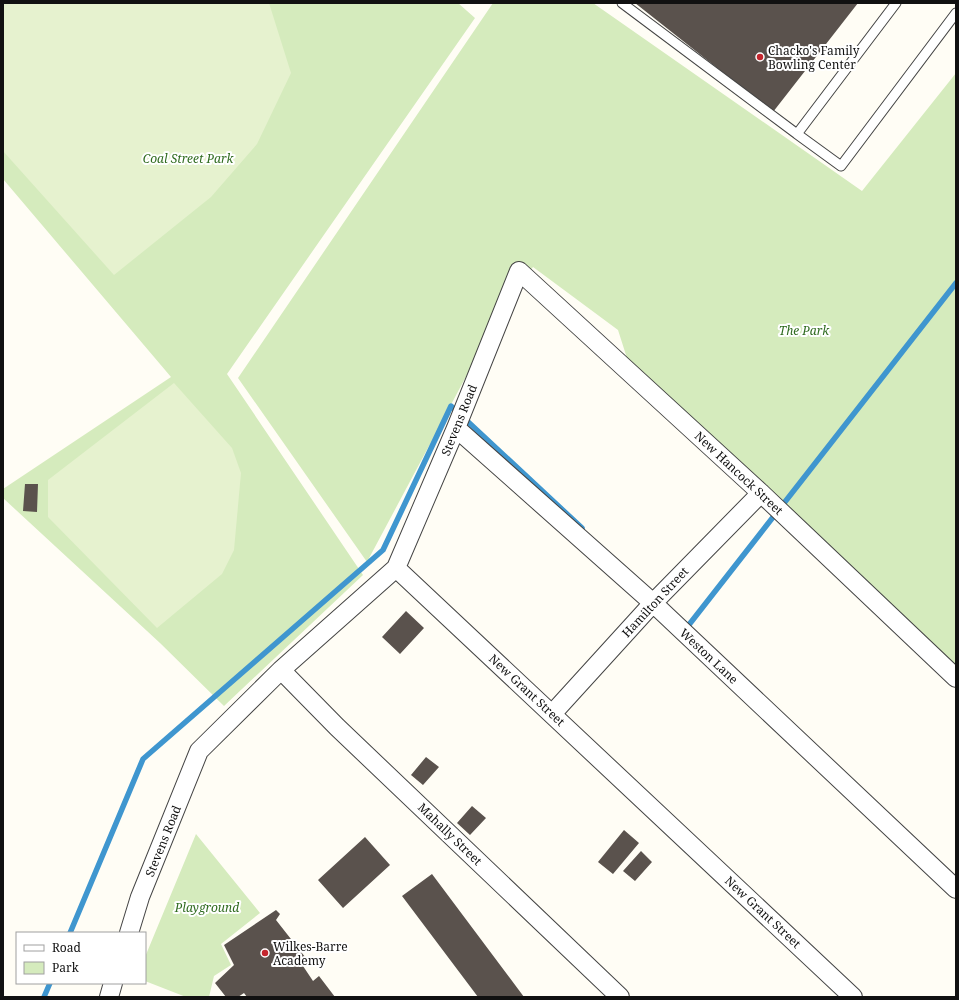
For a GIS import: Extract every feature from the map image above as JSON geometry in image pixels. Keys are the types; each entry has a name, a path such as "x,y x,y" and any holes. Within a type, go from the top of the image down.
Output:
{"street":[{"name":"Stevens Road","path":"396,568 456,428 519,271"},
{"name":"New Hancock Street","path":"519,271 761,493 956,678"},
{"name":"Weston Lane","path":"456,428 653,603 956,889"},
{"name":"Hamilton Street","path":"552,714 653,603 761,493"},
{"path":"281,670 396,568"},
{"name":"New Grant Street","path":"396,568 853,997"},
{"name":"Stevens Road","path":"129,932 140,897 199,751 281,670"},
{"name":"Mahally Street","path":"281,670 338,727 620,997"},
{"path":"109,997 113,984"}],"lane":[{"path":"622,3 841,166 956,12"},
{"path":"797,134 896,3"}],"green space":[{"name":"Coal Street Park","path":"3,3 458,3 475,18 227,374 363,575 224,706 160,643 3,498 3,489 171,377 3,179"},
{"path":"3,3 269,3 291,73 257,144 211,197 114,275 3,151"},
{"name":"The Park","path":"493,3 593,3 862,191 956,73 956,675 633,377 618,330 533,267 509,296 367,562 238,378"},
{"path":"174,383 232,448 241,473 234,550 222,574 157,628 48,517 48,480"},
{"name":"Playground","path":"196,834 260,913 221,944 231,965 214,976 209,997 186,997 146,981 146,955"}],"building":[{"name":"Chacko's Family Bowling Center","path":"635,3 858,3 773,112"},
{"path":"25,484 38,484 37,512 23,511"},
{"path":"406,611 424,628 400,654 382,637"},
{"path":"426,757 439,767 423,785 411,775"},
{"path":"472,806 486,818 470,835 457,823"},
{"path":"624,830 639,843 613,874 598,862"},
{"path":"365,837 390,865 343,908 318,880"},
{"path":"641,851 652,862 635,881 623,871"},
{"path":"432,874 524,997 478,997 402,896"},
{"name":"Wilkes-Barre Academy","path":"276,910 280,914 276,920 309,962 303,966 313,981 319,976 335,997 247,997 244,993 238,997 226,997 215,983 234,965 224,945"}],"waterway":[{"path":"684,623 688,626 956,283"},
{"path":"70,932 143,759 383,550 451,406 582,528"},
{"path":"44,997 50,984"}],"place":[{"name":"Chacko's Family Bowling Center","path":"760,57"},
{"name":"Wilkes-Barre Academy","path":"265,953"}]}
